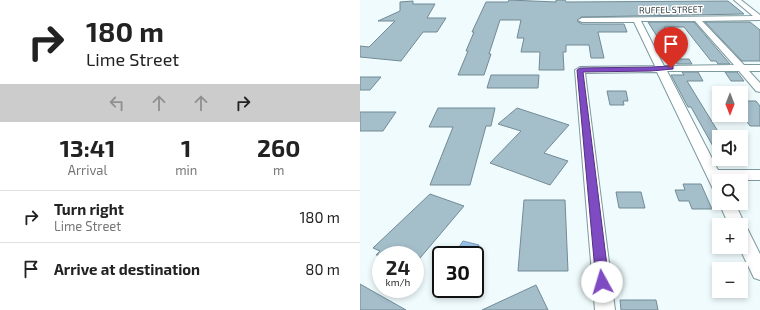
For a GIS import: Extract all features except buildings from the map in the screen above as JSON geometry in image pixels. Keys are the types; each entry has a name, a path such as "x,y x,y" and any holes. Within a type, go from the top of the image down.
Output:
{"street":[{"path":"737,0 760,18"},
{"path":"746,7 760,7"},
{"path":"697,18 760,89"},
{"name":"RUFFEL STREET","path":"582,20 760,18"},
{"path":"636,19 713,174"},
{"path":"605,310 580,70 760,68"},
{"path":"748,177 760,176"},
{"path":"748,247 760,272"}],"water":[{"path":"463,241 479,245 479,246 460,246"}],"route":[{"path":"602,282 580,70 671,68"}]}
